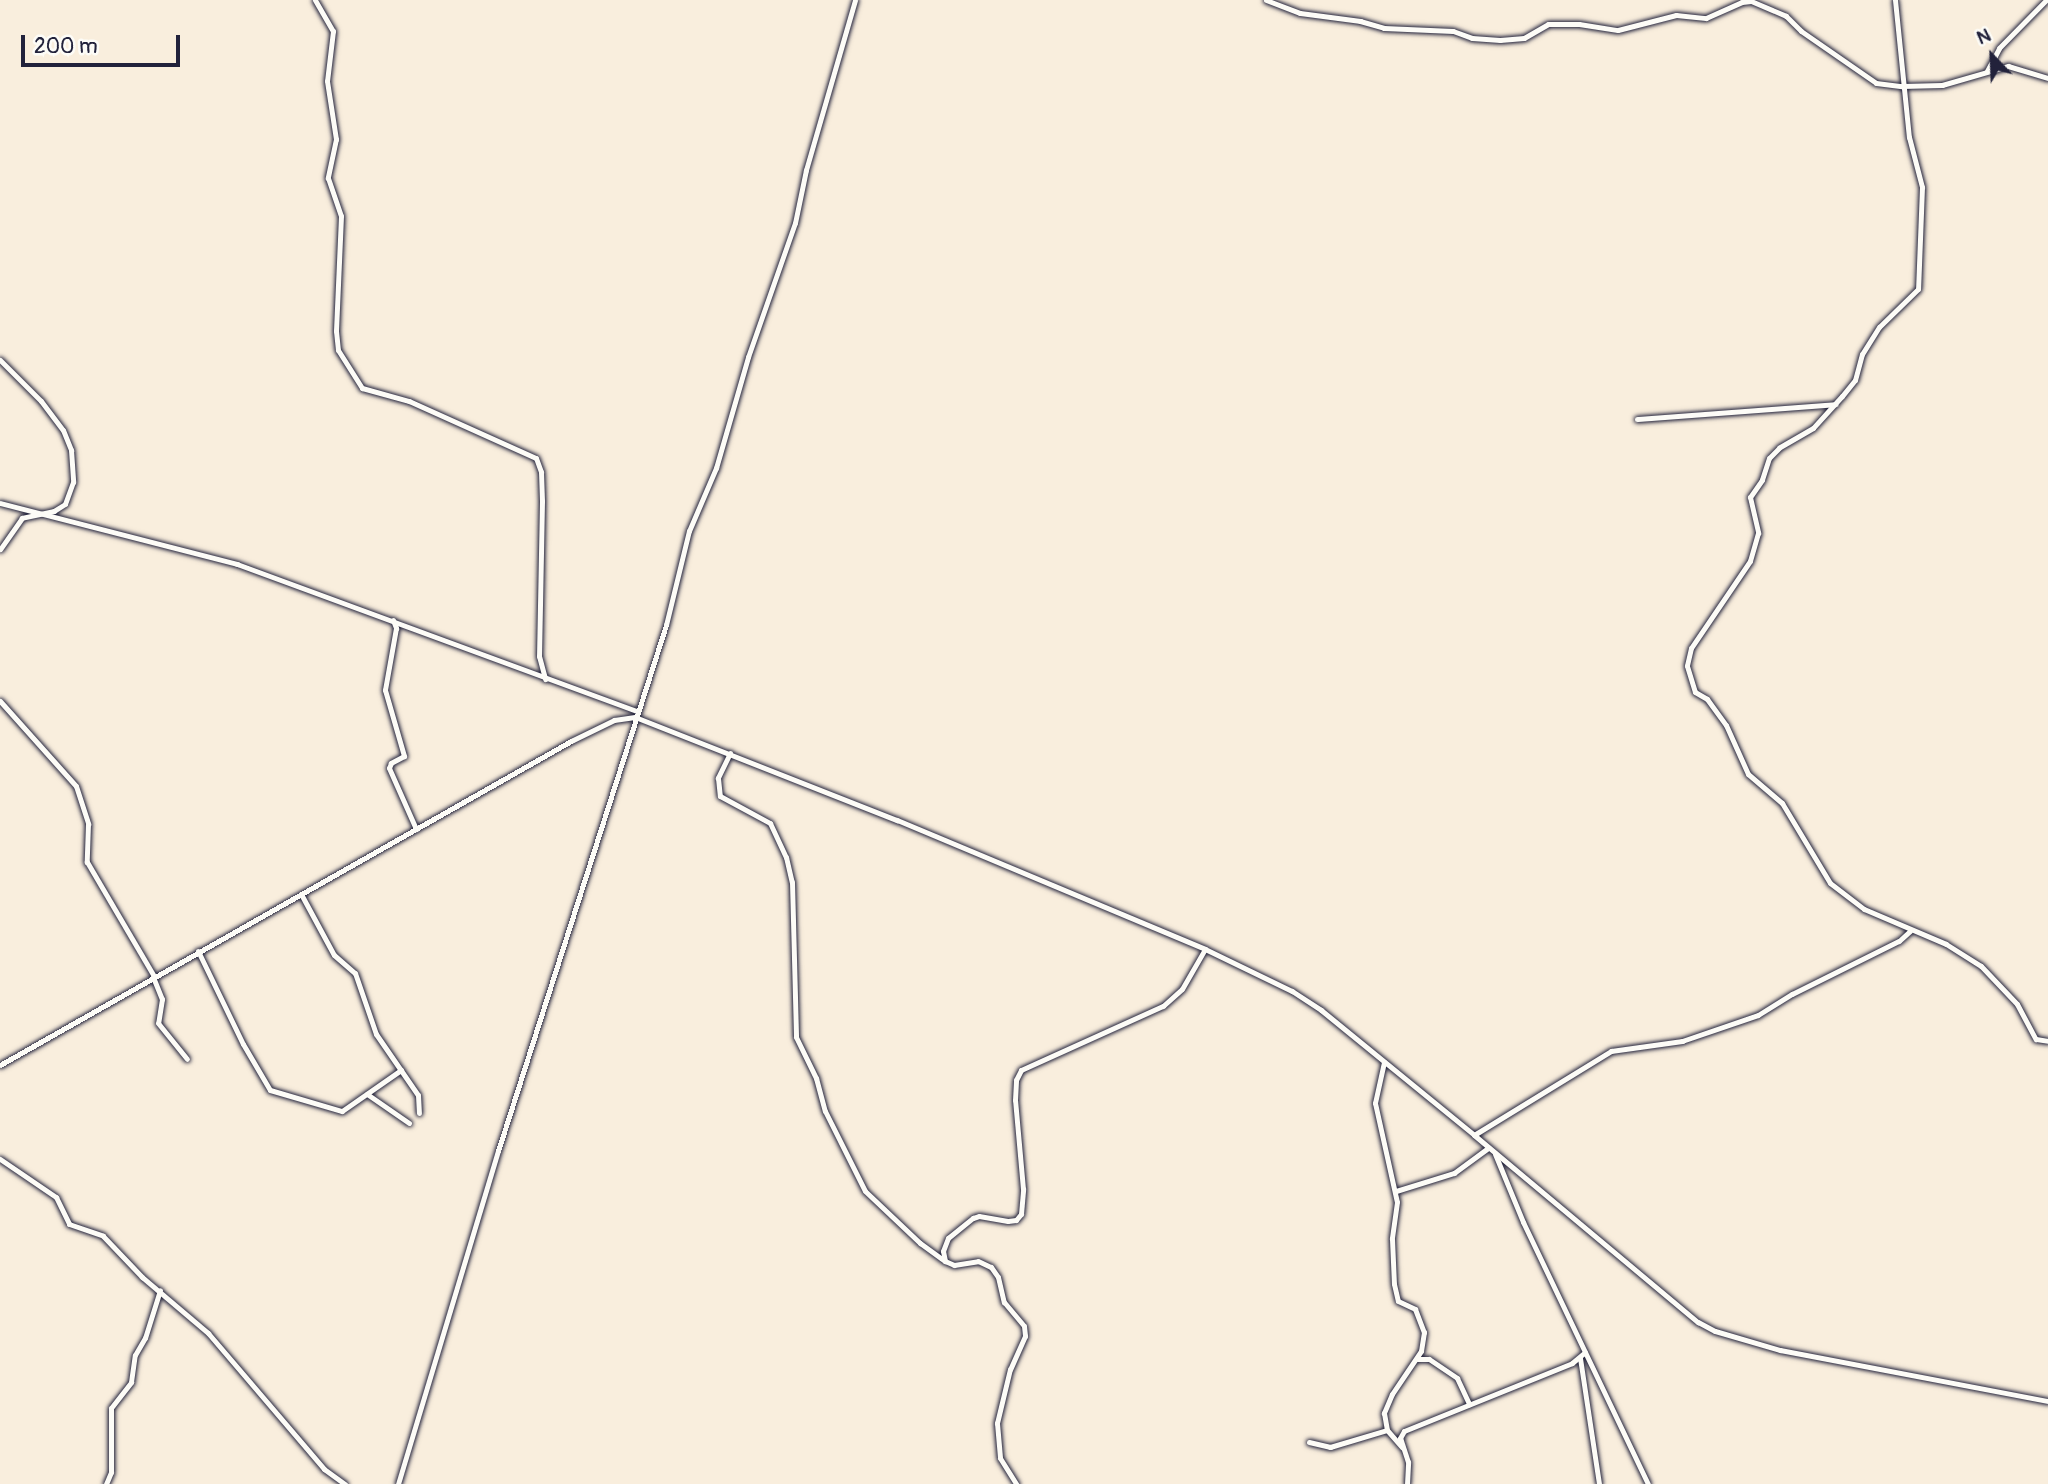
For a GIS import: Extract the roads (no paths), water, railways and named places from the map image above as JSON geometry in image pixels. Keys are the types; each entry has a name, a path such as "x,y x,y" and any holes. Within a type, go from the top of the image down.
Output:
{"street":[{"path":"315,0 333,31 327,81 336,139 328,178 341,216 336,308 338,350 362,388 409,401 536,458 541,472 542,502 539,662 545,679"},
{"path":"398,1484 636,714 666,625 689,531 716,468 748,357 795,223 806,170 855,0"},
{"path":"1266,0 1300,13 1360,21 1384,28 1453,31 1472,37 1500,40 1524,38 1549,24 1579,24 1618,30 1676,15 1706,18 1742,2 1751,1 1786,16 1801,31 1868,80 1902,86 1949,83 2013,66 2048,78"},
{"path":"1895,0 1910,146 1922,187 1917,292 1886,318 1862,354 1855,380 1835,404 1813,428 1779,448 1769,458 1762,480 1749,501 1758,533 1750,561 1691,648 1687,666 1695,692 1711,703 1726,725 1748,774 1782,803 1830,883 1864,909 1945,944 1981,966 2017,1004 2036,1039 2048,1041"},
{"path":"1987,71 1999,48 2046,0"},
{"path":"0,360 41,401 69,444 71,493 65,504 47,513 22,518 0,549"},
{"path":"1637,419 1835,404"},
{"path":"0,503 237,564 393,620 636,714 1205,949 1292,991 1474,1135 1698,1322 1715,1331 1780,1350 2048,1401"},
{"path":"393,620 396,628 386,690 404,756 391,763 389,768 416,829"},
{"path":"0,701 76,786 88,824 87,862 153,977 162,999 158,1023 187,1059"},
{"path":"0,1065 595,728 636,714"},
{"path":"730,753 718,778 720,796 769,823 790,869 796,1037 816,1079 825,1111 868,1196 945,1261 954,1265 978,1261 991,1267 998,1277 1004,1302 1024,1326 1025,1336 1010,1369 997,1423 1000,1458 1016,1484"},
{"path":"301,894 334,955 355,973 371,1025 420,1100 419,1113"},
{"path":"1474,1135 1604,1054 1623,1048 1682,1041 1758,1014 1792,994 1899,942 1910,931"},
{"path":"945,1261 943,1251 948,1238 973,1219 979,1216 1008,1221 1016,1220 1021,1214 1023,1189 1015,1100 1016,1080 1021,1070 1163,1006 1182,989 1205,949"},
{"path":"198,951 232,1022 270,1090 292,1094 338,1112 348,1109 401,1070"},
{"path":"1384,1062 1376,1093 1376,1112 1396,1191 1392,1239 1395,1292 1398,1301 1418,1314 1424,1332 1417,1359 1387,1404 1383,1419 1387,1430 1402,1447"},
{"path":"367,1094 409,1123"},
{"path":"1396,1191 1454,1173 1488,1147"},
{"path":"1495,1154 1523,1222 1648,1484"},
{"path":"0,1158 56,1197 69,1224 103,1236 142,1277 220,1344 315,1458 345,1484"},
{"path":"106,1484 111,1472 111,1408 131,1381 135,1355 145,1338 160,1290"},
{"path":"1423,1344 1429,1359 1457,1378 1469,1404"},
{"path":"1408,1484 1408,1462 1400,1438 1404,1431 1580,1358 1585,1352"},
{"path":"1580,1358 1599,1484"},
{"path":"1417,1359 1429,1359"},
{"path":"1309,1442 1330,1447 1387,1430"}]}
